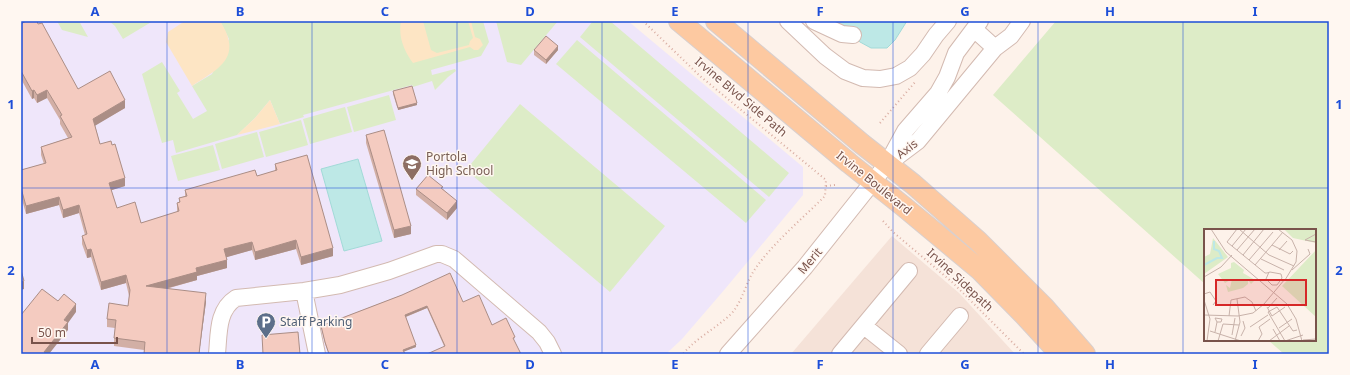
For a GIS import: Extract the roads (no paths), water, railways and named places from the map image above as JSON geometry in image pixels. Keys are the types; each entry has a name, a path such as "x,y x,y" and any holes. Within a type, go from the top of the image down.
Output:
{"main road":[{"name":"Irvine Boulevard","path":"679,21 848,163 980,270 1060,354"},
{"name":"Irvine Boulevard","path":"716,21 862,144 913,184 978,241 1044,307 1085,354"}],"street":[{"path":"788,21 793,24 825,56 845,71 863,78 880,79 896,76 910,68 923,54 948,21"},
{"path":"814,21 842,34 853,35"},
{"name":"Axis","path":"887,164 918,141 995,48 1011,36 1022,21"},
{"name":"Axis","path":"887,164 905,132 938,93 947,77 956,53 977,25"},
{"path":"977,25 995,48"},
{"name":"Merit","path":"728,354 805,268 887,164"},
{"path":"217,354 221,318 224,310 232,301 242,297 304,291 357,281 430,256 442,254 454,259 539,332 547,342 553,354"},
{"path":"840,354 909,271"},
{"path":"304,291 316,354"},
{"path":"928,354 960,316"},
{"path":"864,326 898,354"}],"water":[{"path":"835,21 907,21 895,40 887,48 871,48 860,42"},
{"path":"358,159 382,241 344,251 321,169"}],"place":[{"name":"Portola High School","path":"412,181"},
{"name":"Staff Parking","path":"266,339"}]}
